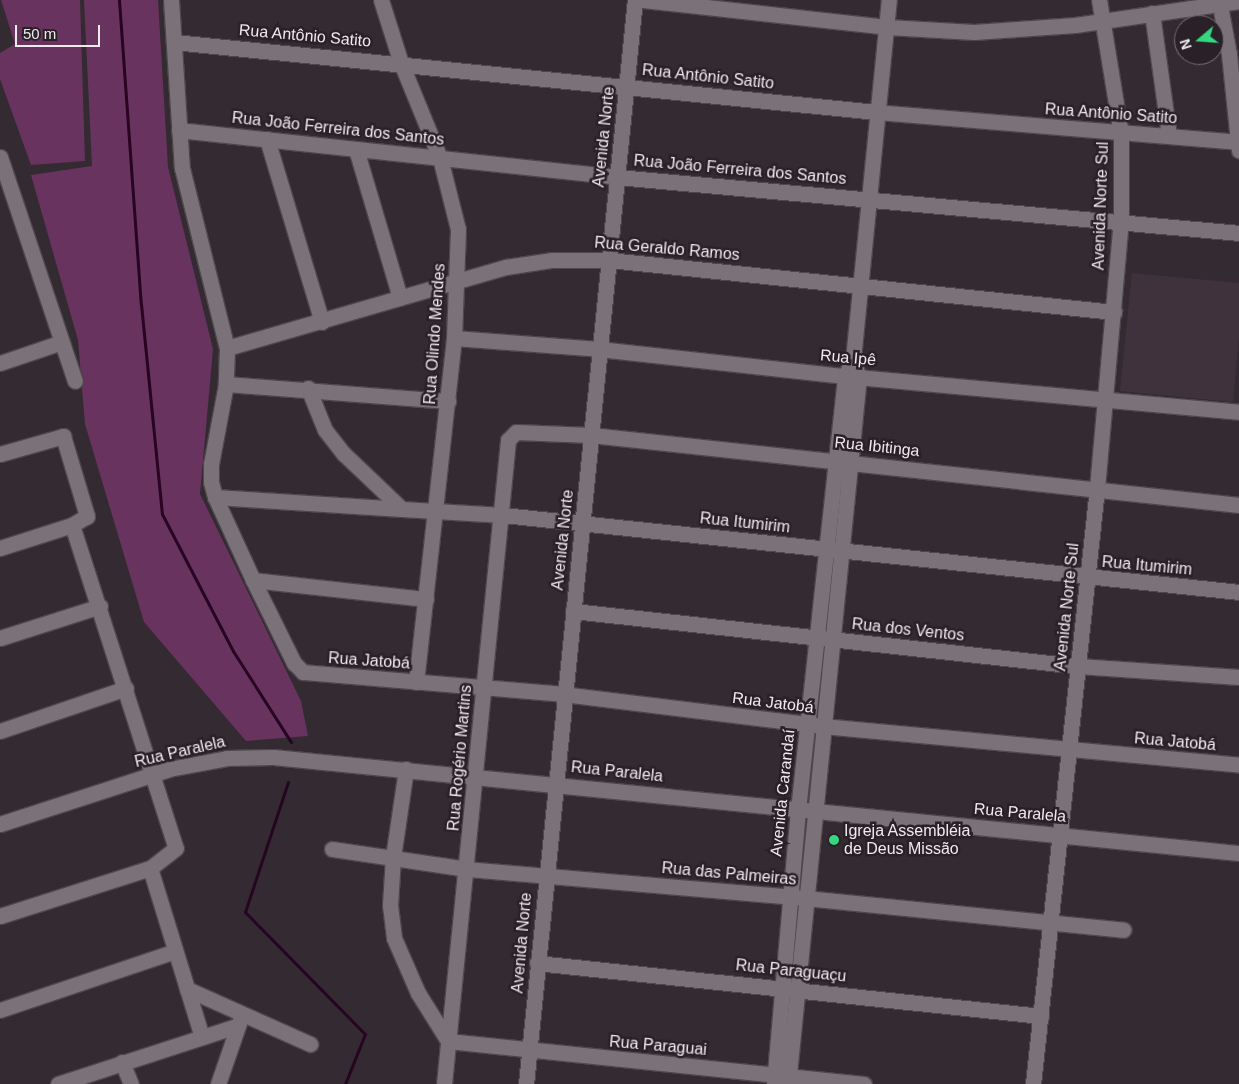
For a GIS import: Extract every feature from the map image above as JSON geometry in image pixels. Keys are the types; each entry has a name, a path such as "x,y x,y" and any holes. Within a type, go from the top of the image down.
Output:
{"street":[{"path":"171,0 182,168 227,348 226,384 211,464 215,497 254,580 426,599"},
{"name":"Rua Olindo Mendes","path":"381,0 401,63 440,158 458,229 454,338 437,511 416,682"},
{"name":"Avenida Norte","path":"526,1084 563,694 635,0"},
{"path":"643,0 886,27 974,32 1055,28 1100,19 1239,1"},
{"name":"Avenida Carandaí","path":"825,638 826,550 842,461 852,377 876,112 889,0"},
{"name":"Avenida Norte Sul","path":"1033,1084 1062,834 1068,750 1097,488 1121,221 1121,134 1100,19 1099,0"},
{"path":"1220,2 1234,54 1239,145"},
{"path":"1152,13 1169,136"},
{"name":"Rua Antônio Satito","path":"174,42 401,63 876,112 1121,134 1169,136 1239,145"},
{"name":"Rua João Ferreira dos Santos","path":"179,130 617,177 1239,233"},
{"path":"267,139 322,322"},
{"path":"356,149 400,298"},
{"path":"0,157 75,381"},
{"name":"Rua Geraldo Ramos","path":"227,348 528,263 609,260 860,284 1114,312"},
{"name":"Rua Ipê","path":"454,338 599,349 852,377 1105,398 1239,412"},
{"path":"0,363 62,342"},
{"path":"226,384 308,388 448,400"},
{"path":"308,388 325,430 344,454 402,509"},
{"name":"Rua Ibitinga","path":"512,436 520,431 591,435 1097,488 1239,505"},
{"path":"0,454 63,436 87,516 72,525 0,548"},
{"name":"Rua Rogério Martins","path":"444,1084 467,869 508,440 512,436"},
{"name":"Avenida Carandaí","path":"798,897 798,810 815,726 825,638 841,551 842,461"},
{"name":"Rua Itumirim","path":"215,497 502,515 1087,578 1239,592"},
{"path":"0,916 150,868 176,848 100,606 72,525"},
{"name":"Rua Jatobá","path":"254,580 294,663 303,672 563,694 815,726 1239,765"},
{"path":"0,638 100,606"},
{"name":"Rua dos Ventos","path":"573,611 1078,666 1239,677"},
{"path":"0,731 126,688"},
{"name":"Avenida Carandaí","path":"781,1080 798,897 813,812 815,726"},
{"name":"Rua Paralela","path":"0,824 153,774 227,758 273,756 556,783 813,812 1062,834 1239,853"},
{"path":"406,769 393,857 390,905 394,938 418,993 448,1040"},
{"name":"Rua das Palmeiras","path":"332,849 467,869 798,897 1123,930"},
{"path":"150,868 202,1037"},
{"path":"0,1010 175,951"},
{"name":"Rua Paraguaçu","path":"537,964 790,988 1041,1016"},
{"path":"187,989 240,1020 310,1044"},
{"path":"58,1084 202,1037 240,1020"},
{"path":"218,1084 240,1020"},
{"name":"Rua Paraguai","path":"448,1040 781,1080 864,1084"},
{"path":"122,1062 129,1084"}],"shaded area":[{"path":"1,0 80,0 85,161 31,165 0,79 0,53 15,44"},
{"path":"84,0 158,0 168,167 213,349 200,494 301,701 308,736 246,741 144,622 85,424 78,340 31,175 92,166"},
{"path":"1132,273 1239,283 1239,337 1233,402 1120,391"}],"waterway":[{"path":"119,0 141,304 162,514 233,651 291,742"},
{"path":"288,782 245,912 365,1034 345,1084"}],"place":[{"name":"Igreja Assembléia de Deus Missão","path":"834,840"}]}
